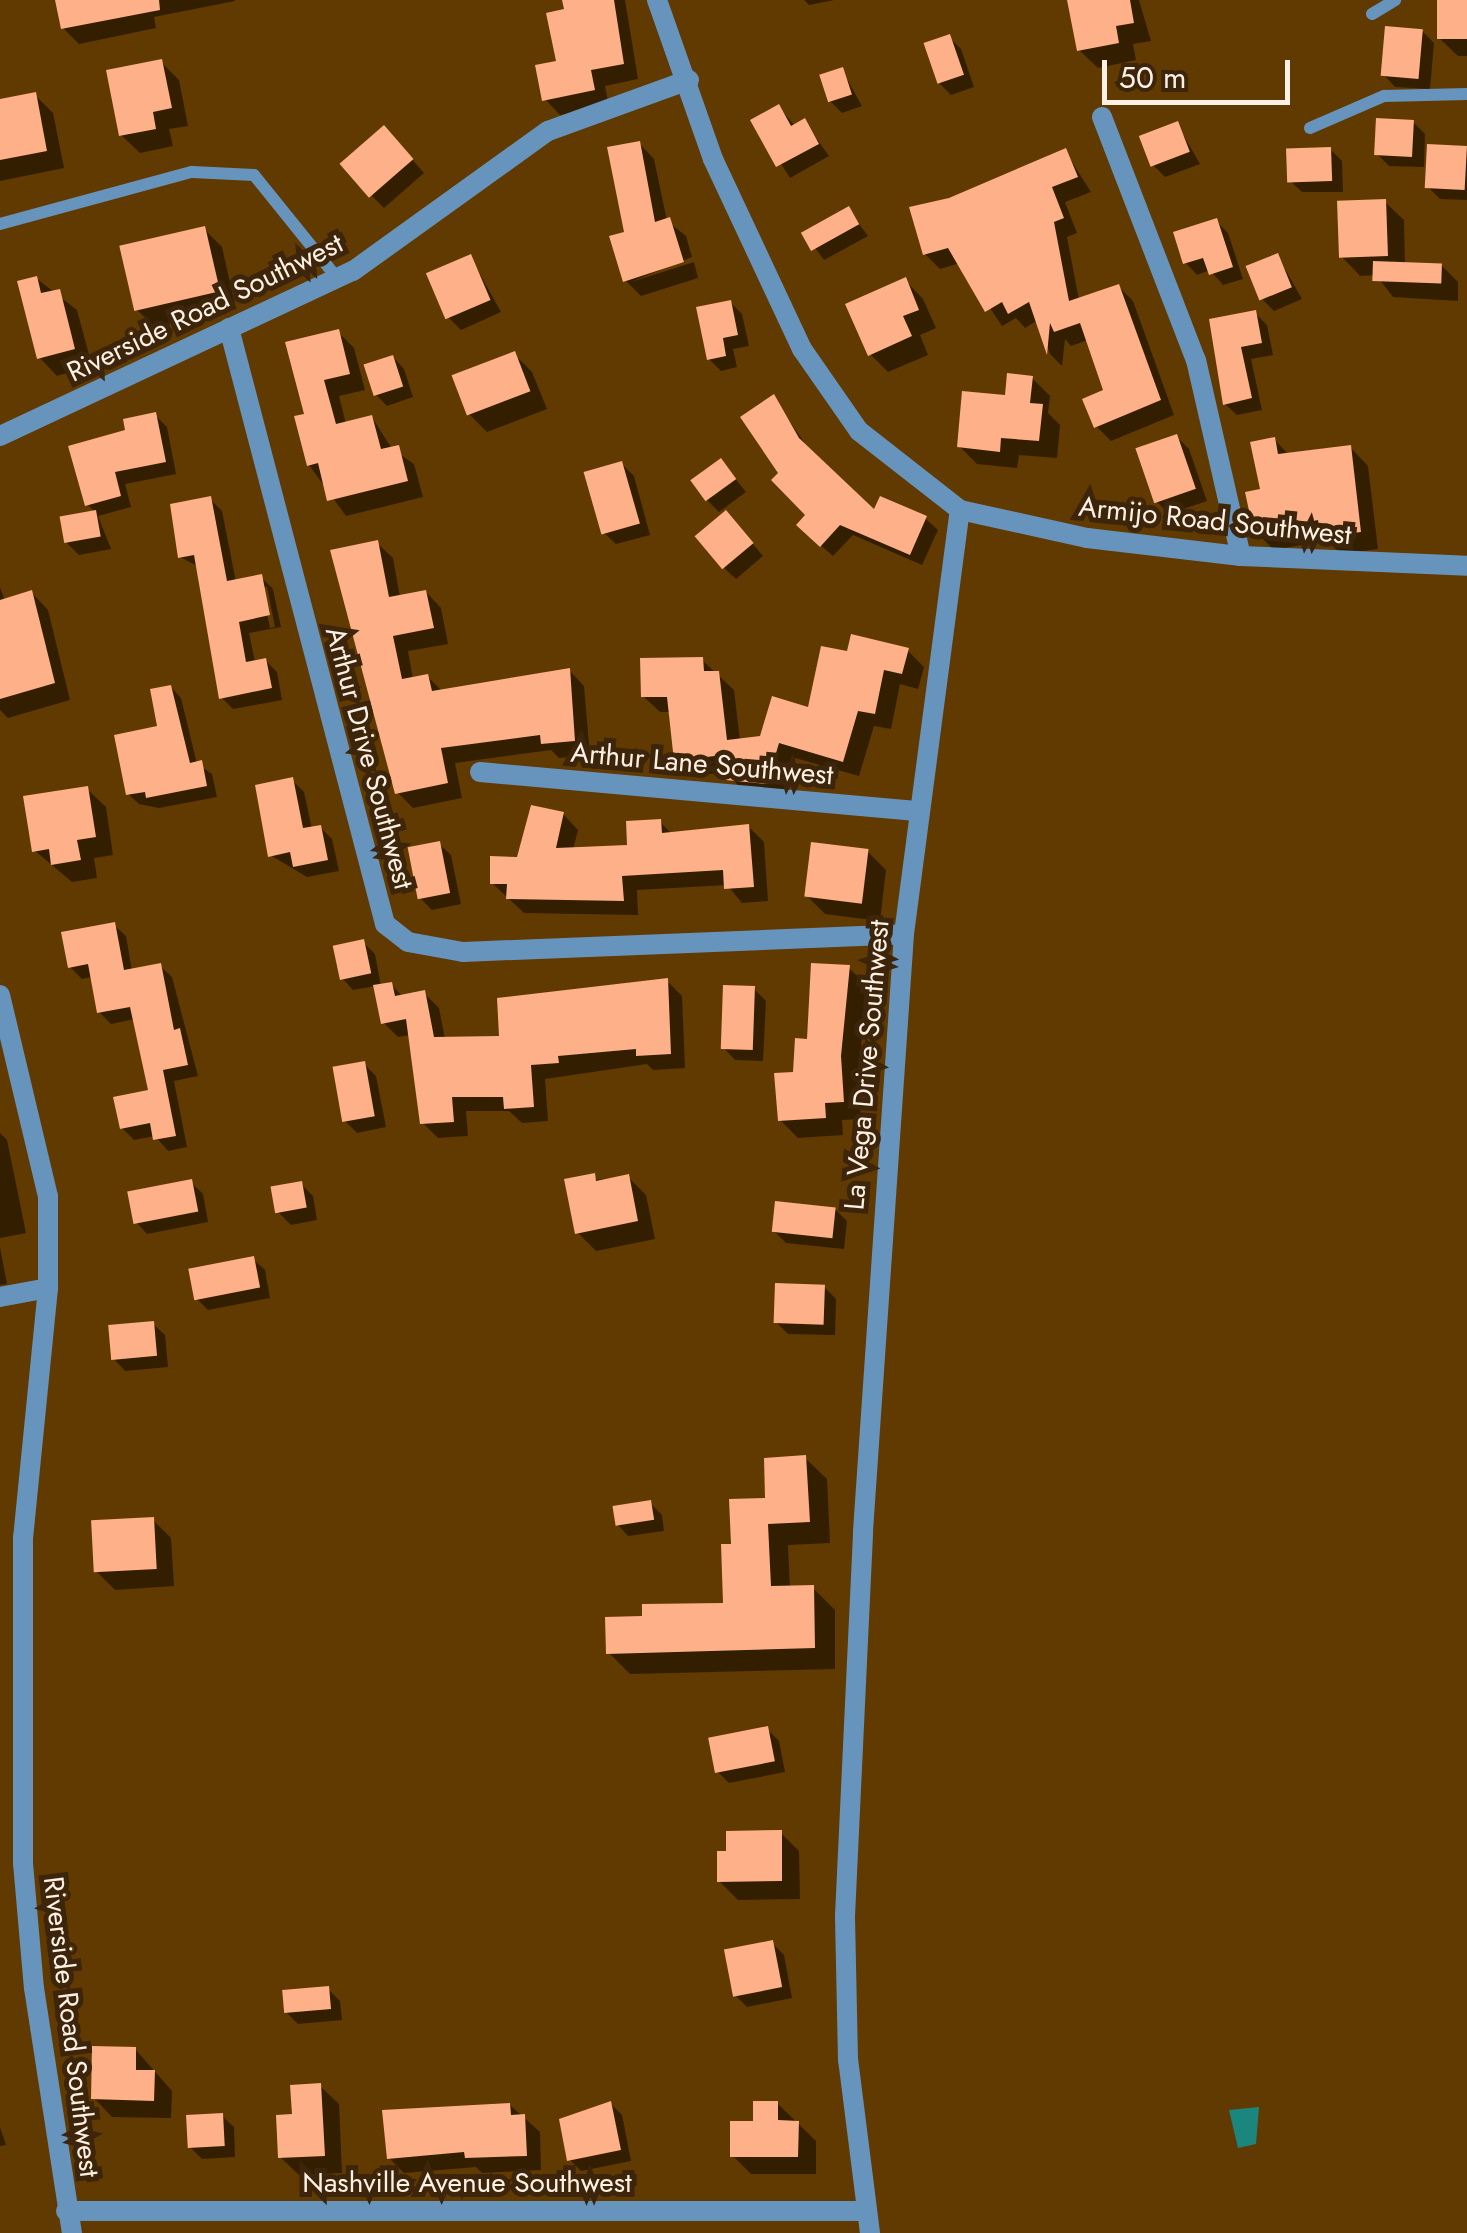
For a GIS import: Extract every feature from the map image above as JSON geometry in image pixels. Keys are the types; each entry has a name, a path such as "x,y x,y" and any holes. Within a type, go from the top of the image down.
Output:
{"street":[{"path":"657,0 753,255 802,349 860,431 960,510"},
{"name":"Riverside Road Southwest","path":"0,436 337,278 488,179 548,131 689,80"},
{"path":"1102,117 1196,360 1241,556"},
{"name":"Arthur Drive Southwest","path":"229,328 385,924 408,942 463,952 904,934"},
{"name":"Armijo Road Southwest","path":"960,510 1087,538 1241,556 1467,566"},
{"name":"La Vega Drive Southwest","path":"870,2233 848,2060 845,1916 881,1229 904,934 960,510"},
{"name":"Arthur Lane Southwest","path":"480,772 919,811"},
{"name":"Riverside Road Southwest","path":"0,995 48,1196 48,1288 23,1537 21,1774 34,1988 72,2233"},
{"path":"0,1297 48,1288"},
{"name":"Nashville Avenue Southwest","path":"66,2211 867,2211"}],"lane":[{"path":"1372,14 1395,0"},
{"path":"1310,128 1384,96 1467,94"},
{"path":"0,224 192,172 254,176 337,278"}],"water":[{"path":"1259,2107 1256,2144 1238,2148 1229,2110"}],"building":[{"path":"55,0 159,0 160,10 61,29"},
{"path":"562,0 614,0 624,64 591,70 595,90 542,101 535,65 556,61 546,13 564,9"},
{"path":"1067,0 1130,0 1134,23 1116,26 1119,43 1077,51"},
{"path":"1437,0 1467,0 1467,39 1437,39"},
{"path":"1385,26 1423,29 1418,79 1381,76"},
{"path":"950,34 964,75 938,84 924,43"},
{"path":"162,59 172,108 153,112 156,129 119,136 106,70"},
{"path":"843,67 852,95 828,102 819,75"},
{"path":"36,92 47,151 0,160 0,99"},
{"path":"779,104 791,126 805,118 819,144 776,167 750,120"},
{"path":"1376,118 1414,120 1412,157 1374,155"},
{"path":"1178,121 1190,152 1151,167 1139,136"},
{"path":"384,125 414,159 369,198 339,164"},
{"path":"640,141 655,222 670,217 684,262 623,282 609,236 624,232 607,147"},
{"path":"1427,144 1467,146 1465,190 1425,188"},
{"path":"1331,147 1332,181 1287,183 1286,149"},
{"path":"1066,148 1078,177 1052,187 1064,218 1054,222 1069,301 1119,284 1161,400 1094,428 1082,399 1103,390 1080,323 1054,332 1050,323 1047,355 1029,302 1008,314 1002,302 985,312 948,248 923,255 909,207 949,198"},
{"path":"1386,199 1388,256 1339,258 1337,201"},
{"path":"849,206 859,224 811,251 801,233"},
{"path":"1217,218 1233,267 1209,275 1203,258 1183,264 1173,232"},
{"path":"205,226 220,291 134,311 119,246"},
{"path":"1278,253 1292,287 1259,300 1246,266"},
{"path":"471,254 491,300 445,319 426,273"},
{"path":"1373,261 1442,263 1441,283 1372,281"},
{"path":"37,276 41,293 60,289 75,349 37,359 17,281"},
{"path":"906,277 919,310 903,316 912,336 868,356 845,304"},
{"path":"731,300 738,335 723,338 726,356 707,360 696,307"},
{"path":"1256,310 1262,343 1241,347 1252,398 1223,405 1209,319"},
{"path":"339,329 350,374 324,380 336,424 372,415 381,449 399,445 408,481 327,501 318,463 307,466 294,416 304,414 285,342"},
{"path":"515,351 530,391 467,416 452,375"},
{"path":"393,355 403,386 374,396 364,365"},
{"path":"1007,373 1033,376 1030,403 1043,404 1039,441 1001,438 1000,452 957,447 962,391 1005,395"},
{"path":"774,394 799,438 874,509 880,496 927,516 910,555 840,525 820,547 796,525 805,515 771,480 778,473 740,417"},
{"path":"156,412 166,462 115,472 121,496 85,506 68,446 125,430 123,419"},
{"path":"1177,434 1196,489 1154,503 1135,448"},
{"path":"1275,437 1278,454 1351,445 1361,532 1320,537 1318,520 1254,534 1245,492 1260,489 1250,442"},
{"path":"721,458 736,479 706,501 690,480"},
{"path":"622,461 640,523 601,535 584,472"},
{"path":"211,496 227,581 262,574 270,615 239,622 246,662 266,658 272,688 219,699 194,555 178,558 170,504"},
{"path":"96,510 101,537 64,543 60,516"},
{"path":"726,510 754,543 722,569 695,536"},
{"path":"378,540 389,597 426,590 434,628 393,636 402,679 428,674 432,691 570,668 575,741 541,744 540,735 441,748 448,783 395,794 330,550"},
{"path":"32,590 55,683 0,699 0,600"},
{"path":"851,634 909,648 902,674 884,670 875,714 858,711 843,762 779,743 767,784 726,780 723,755 674,761 667,697 641,697 640,658 703,657 704,671 719,671 727,740 760,736 772,696 808,707 821,646 847,651"},
{"path":"171,685 190,763 202,760 207,786 146,798 145,792 126,795 114,735 157,726 150,689"},
{"path":"293,777 303,828 321,825 328,860 293,867 290,852 268,857 255,785"},
{"path":"88,786 96,837 77,840 81,860 51,865 49,849 32,852 23,796"},
{"path":"531,805 564,812 556,848 627,845 626,821 661,819 662,833 749,824 754,887 724,889 723,870 622,876 624,901 506,899 507,884 490,884 490,856 517,857"},
{"path":"440,841 450,893 418,899 408,847"},
{"path":"811,842 869,849 862,904 804,897"},
{"path":"115,922 124,970 161,963 174,1030 180,1028 188,1065 163,1070 176,1136 153,1140 150,1123 120,1129 113,1097 148,1090 130,1007 97,1013 88,964 68,968 61,932"},
{"path":"364,939 371,973 340,980 333,946"},
{"path":"811,963 850,965 841,1056 844,1102 825,1103 826,1118 778,1121 774,1073 793,1072 795,1038 807,1039"},
{"path":"668,978 671,1054 636,1056 636,1049 558,1056 559,1063 531,1065 534,1107 504,1109 503,1097 452,1097 454,1122 420,1124 406,1019 381,1024 373,985 392,982 395,996 425,990 434,1037 499,1036 497,998"},
{"path":"723,985 755,986 753,1050 721,1049"},
{"path":"365,1061 375,1116 342,1122 333,1067"},
{"path":"595,1173 596,1181 629,1174 638,1221 575,1234 564,1179"},
{"path":"192,1179 198,1211 134,1224 127,1192"},
{"path":"302,1181 307,1208 275,1213 270,1187"},
{"path":"775,1201 836,1207 832,1238 772,1232"},
{"path":"254,1256 260,1287 194,1300 188,1269"},
{"path":"775,1283 825,1285 824,1325 774,1323"},
{"path":"154,1321 157,1356 111,1360 108,1325"},
{"path":"806,1455 810,1522 768,1524 771,1586 814,1585 815,1648 606,1654 605,1617 642,1616 642,1604 723,1603 721,1544 731,1544 729,1499 765,1498 764,1458"},
{"path":"651,1500 654,1520 616,1526 612,1506"},
{"path":"154,1517 157,1569 94,1572 91,1520"},
{"path":"768,1726 775,1761 715,1773 708,1738"},
{"path":"782,1830 782,1881 717,1882 717,1851 726,1851 726,1831"},
{"path":"773,1940 782,1987 733,1997 724,1950"},
{"path":"329,1986 331,2009 284,2013 282,1990"},
{"path":"92,2046 136,2047 136,2070 155,2070 154,2101 91,2099"},
{"path":"321,2083 325,2156 278,2158 276,2115 292,2114 290,2085"},
{"path":"611,2101 621,2150 567,2161 559,2119"},
{"path":"753,2101 778,2101 778,2120 799,2121 798,2157 730,2157 730,2121 753,2121"},
{"path":"510,2103 511,2115 525,2114 527,2156 465,2158 464,2152 387,2159 382,2110"},
{"path":"223,2113 225,2146 188,2148 186,2115"}]}
